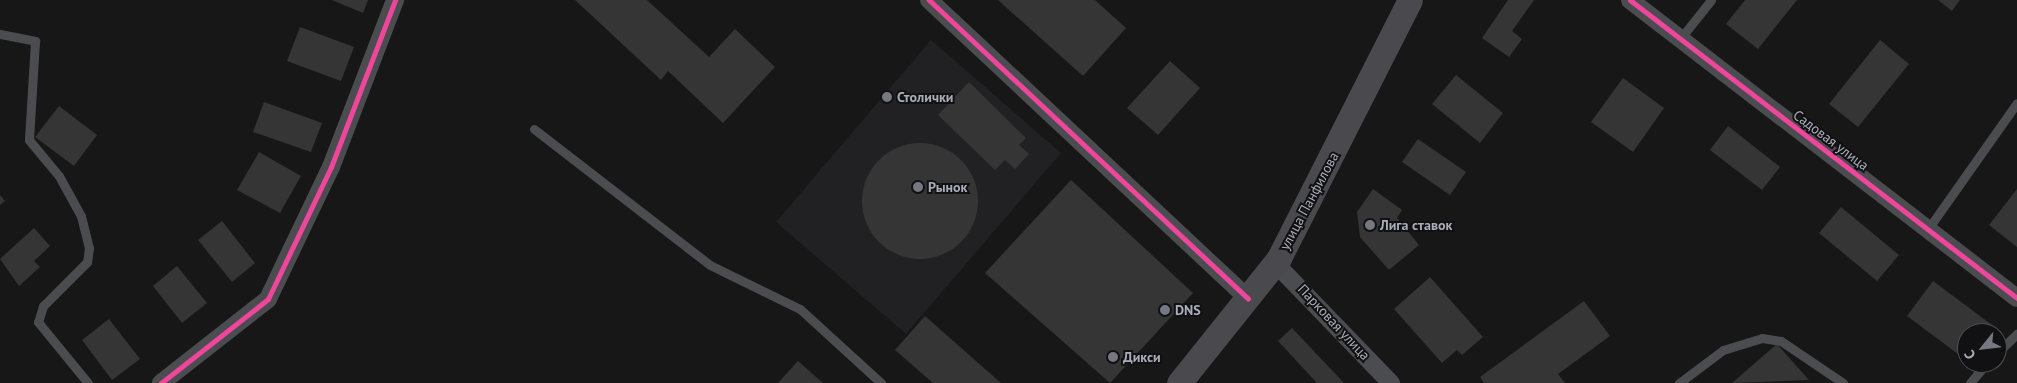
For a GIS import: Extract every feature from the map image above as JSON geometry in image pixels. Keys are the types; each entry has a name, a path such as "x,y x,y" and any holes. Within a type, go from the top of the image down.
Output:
{"main road":[{"name":"улица Панфилова","path":"1179,383 1248,300 1275,263 1410,0"}],"street":[{"path":"161,383 268,299 331,167 395,0"},
{"path":"929,0 1248,300"},
{"name":"Садовая улица","path":"1630,0 2017,298"},
{"name":"Парковая улица","path":"1275,263 1391,383"}],"lane":[{"path":"1680,39 1711,0"},
{"path":"0,34 35,41 29,140 59,176 81,216 87,240 87,262 43,306 38,322 88,383"},
{"path":"1928,229 2017,103"},
{"path":"534,129 710,265 800,309 881,383"},
{"path":"2007,344 2017,334"},
{"path":"1679,383 1723,350 1762,338 1780,341 1843,383"},
{"path":"1970,383 1979,373"}],"shaded area":[{"name":"Рынок","path":"931,40 1061,153 906,334 776,222"}],"building":[{"path":"332,0 368,0 363,13"},
{"path":"575,0 647,0 709,57 735,29 775,67 723,123 668,71 661,80"},
{"path":"998,0 1095,0 1126,28 1083,76"},
{"path":"1508,0 1534,0 1512,31 1522,39 1509,57 1482,38"},
{"path":"1745,0 1797,0 1758,49 1726,24"},
{"path":"1938,0 1960,0 1952,11"},
{"path":"300,27 354,47 341,81 287,61"},
{"path":"1880,40 1909,64 1858,127 1829,104"},
{"path":"1170,61 1200,88 1158,135 1127,108"},
{"path":"1456,75 1503,113 1480,143 1432,104"},
{"path":"1623,78 1664,108 1633,152 1591,122"},
{"path":"969,82 1026,138 1019,145 1029,154 1015,169 1005,160 995,170 938,115"},
{"path":"264,102 322,123 311,152 253,132"},
{"path":"59,106 97,135 74,166 35,137"},
{"path":"1728,126 1780,167 1762,190 1710,150"},
{"path":"1418,139 1466,172 1450,195 1402,162"},
{"path":"920,143 942,147 961,160 974,179 978,201 974,223 961,242 942,255 920,259 898,255 879,242 866,223 862,201 866,179 879,160 898,147"},
{"path":"259,152 301,176 280,213 237,190"},
{"path":"1071,180 1193,293 1110,383 985,273"},
{"path":"1373,189 1402,210 1397,218 1419,245 1389,270 1360,237 1357,212"},
{"path":"2017,189 2017,247 1989,225"},
{"path":"0,195 5,201 0,205"},
{"path":"1841,207 1899,255 1877,281 1819,233"},
{"path":"222,221 255,263 232,282 198,240"},
{"path":"34,228 50,246 34,261 40,267 19,286 0,259"},
{"path":"177,266 207,303 182,323 153,286"},
{"path":"1430,277 1483,337 1462,355 1457,350 1442,363 1394,309"},
{"path":"1933,281 1989,323 1957,323 1957,353 1907,316"},
{"path":"1584,301 1610,336 1558,374 1565,383 1484,383 1480,377"},
{"path":"925,316 1001,383 933,383 895,350"},
{"path":"109,319 140,359 112,380 82,340"},
{"path":"1292,328 1344,383 1317,383 1278,341"},
{"path":"1777,344 1809,380 1732,383"},
{"path":"798,361 823,383 778,383"}],"cycle path":[{"path":"161,383 268,299 331,167 395,0"},
{"path":"929,0 1248,299"},
{"path":"1630,0 2017,298"}],"place":[{"name":"Столички","path":"887,97"},
{"name":"Рынок","path":"918,187"},
{"name":"Лига ставок","path":"1370,225"},
{"name":"DNS","path":"1165,310"},
{"name":"Дикси","path":"1113,357"}]}
